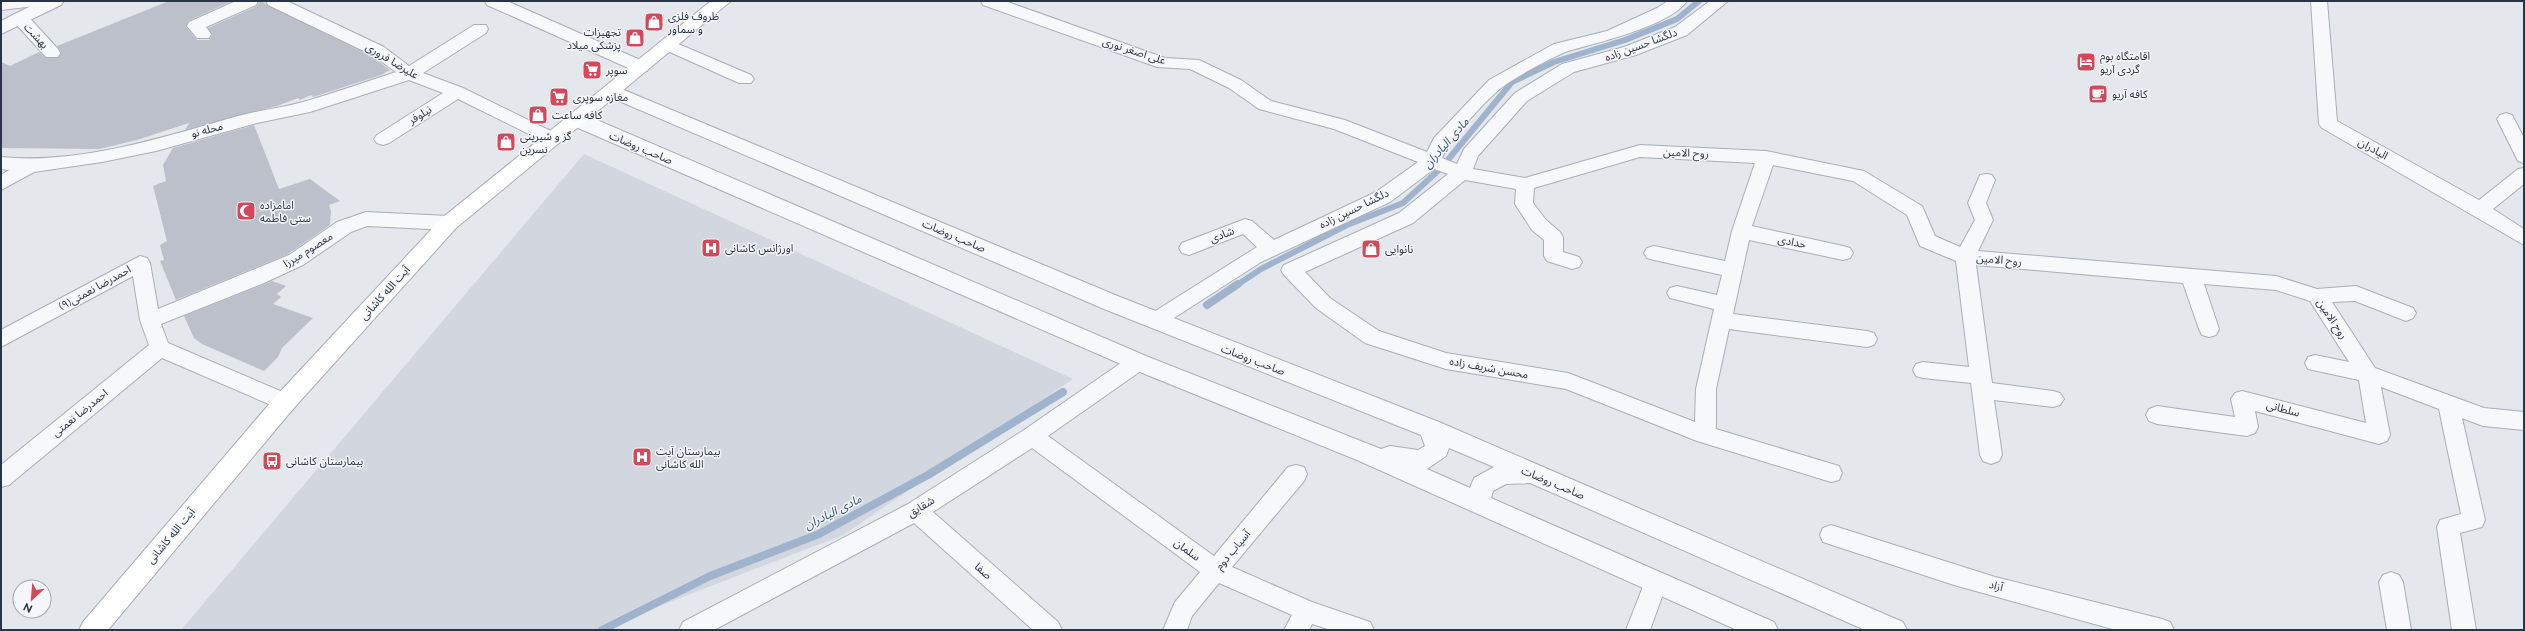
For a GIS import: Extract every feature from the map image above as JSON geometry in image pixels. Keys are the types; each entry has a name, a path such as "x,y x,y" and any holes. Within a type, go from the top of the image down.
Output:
{"main road":[{"name":"آیت الله کاشانی","path":"92,630 285,402 449,223 719,2"}],"street":[{"path":"1,5 35,1"},
{"path":"1,28 55,1"},
{"path":"204,34 195,26 250,1"},
{"name":"علیرضا فروری","path":"274,1 378,51 409,74 458,92 553,139"},
{"path":"493,1 641,67"},
{"name":"علی اصغر نوری","path":"989,1 1163,63 1193,64 1235,84 1265,105 1339,124 1462,173"},
{"name":"دلگشا حسین زاده","path":"1156,320 1254,257 1383,197 1432,161 1440,142 1496,84 1560,48 1612,34 1663,12 1678,1"},
{"name":"دلگشا حسین زاده","path":"1291,270 1406,218 1462,173 1470,153 1521,97 1568,68 1630,51 1681,30 1720,1"},
{"name":"الیادران","path":"2319,1 2328,124 2480,209 2524,238"},
{"name":"بهشت","path":"20,18 52,53"},
{"name":"محله نو","path":"1,163 29,166 102,156 156,144 257,117 304,108 409,74 480,29"},
{"path":"669,44 745,79"},
{"name":"صاحب روضات","path":"612,91 1156,320 1431,429 1530,474 1894,630"},
{"name":"نیلوفر","path":"383,139 458,92"},
{"name":"صاحب روضات","path":"576,119 1138,362 1365,453 1655,583 1765,630"},
{"path":"2506,119 2524,157"},
{"name":"روح الامین","path":"1462,173 1525,184 1640,151 1766,156 1858,176 1915,211 1927,241 1965,257 2276,283 2317,296 2368,374"},
{"path":"1705,435 1706,389 1732,270 1741,231 1766,156"},
{"path":"1,184 29,166"},
{"path":"2480,209 2524,174"},
{"path":"1986,180 1977,203 1984,220 1965,257 1991,455"},
{"path":"1525,184 1524,204 1539,225 1553,237 1554,256 1572,262"},
{"path":"1383,197 1406,218"},
{"name":"معصوم میرزا","path":"150,320 257,278 296,260 344,227 366,219 449,223"},
{"name":"شادی","path":"1189,248 1245,226 1272,249"},
{"name":"حدادی","path":"1741,231 1843,253"},
{"path":"1654,253 1732,270"},
{"name":"احمدرضا نعمتی(۹)","path":"1,339 140,263 150,320 160,348"},
{"name":"محسن شریف زاده","path":"1291,270 1323,303 1372,337 1446,361 1568,381 1705,435 1831,473"},
{"path":"2191,276 2209,328"},
{"path":"1677,293 1723,312 1866,339"},
{"path":"2317,296 2356,293 2406,313"},
{"path":"160,348 285,402"},
{"name":"احمدرضا نعمتی","path":"1,477 160,348"},
{"name":"شقایق","path":"691,630 916,511 1032,436 1138,362"},
{"path":"2315,363 2368,374 2483,417 2524,421"},
{"path":"1923,370 2053,399"},
{"name":"سلطانی","path":"2157,415 2247,427 2242,399 2379,435 2368,374"},
{"path":"2448,404 2474,520 2448,527 2464,630"},
{"path":"1365,453 1422,461 1438,449 1431,429"},
{"name":"سلمان","path":"1032,436 1216,571 1302,620 1362,630"},
{"name":"آسیاب دوم","path":"1175,630 1183,610 1296,474"},
{"path":"1477,503 1483,485 1503,474 1530,474"},
{"name":"صفا","path":"916,511 1042,628"},
{"name":"آزاد","path":"1831,535 1894,556 1979,581 2161,630"},
{"path":"2391,582 2399,630"},
{"path":"1638,630 1655,583"}],"shaded area":[{"name":"بیمارستان آیت الله کاشانی","path":"584,154 1073,379 843,535 597,630 181,630"}],"building":[{"path":"169,1 232,1 188,21 186,27 197,40 209,40 212,35 208,28 257,6 260,1 371,56 390,70 381,75 313,97 311,95 300,100 298,98 277,106 185,130 189,123 137,140 99,149 1,148 1,62 10,66 39,52 46,58 58,58 61,52 57,46"},
{"name":"امامزاده ستی فاطمه","path":"254,125 279,189 310,179 340,201 329,205 331,211 330,225 288,254 176,300 160,261 164,260 160,245 167,241 153,186 166,181 163,165 173,148"},
{"path":"272,281 286,286 277,294 281,297 273,304 313,318 282,348 278,357 264,371 202,344 194,338 184,316"}],"waterway":[{"name":"مادی الیادران","path":"1237,285 1261,269 1347,225 1403,203 1442,167 1512,82 1554,62 1625,40 1677,19 1699,1"},
{"name":"مادی الیادران","path":"1207,305 1238,284"},
{"name":"مادی الیادران","path":"602,630 710,576 819,534 928,475 1063,392"}],"place":[{"name":"ظروف فلزی و سماور","path":"654,22"},
{"name":"تجهیزات پزشکی میلاد","path":"635,38"},
{"name":"اقامتگاه بوم گردی آریو","path":"2086,62"},
{"name":"سوپر","path":"592,70"},
{"name":"کافه آریو","path":"2098,94"},
{"name":"مغازه سوپری","path":"559,97"},
{"name":"کافه ساعت","path":"538,115"},
{"name":"گز و شیرینی نسرین","path":"506,142"},
{"name":"امامزاده ستی فاطمه","path":"246,211"},
{"name":"اورژانس کاشانی","path":"711,248"},
{"name":"نانوایی","path":"1371,249"},
{"name":"بیمارستان آیت الله کاشانی","path":"642,457"},
{"name":"بیمارستان کاشانی","path":"272,461"}]}
